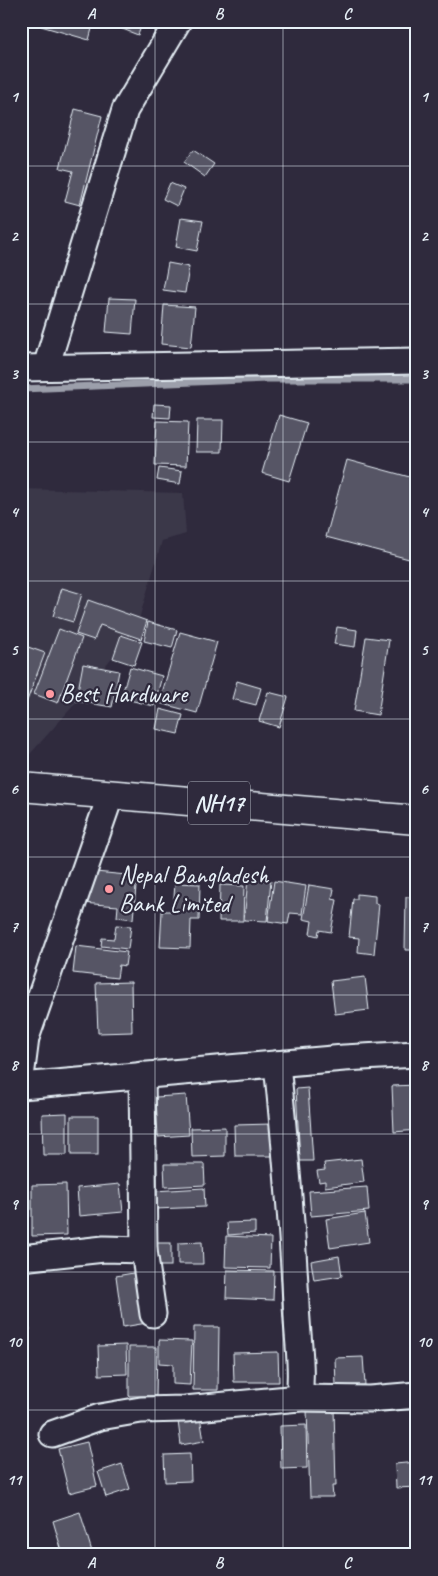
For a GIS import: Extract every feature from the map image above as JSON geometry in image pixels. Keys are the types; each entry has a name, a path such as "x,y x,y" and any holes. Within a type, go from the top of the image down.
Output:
{"highway":[{"name":"NH17","path":"21,787 417,820"}],"street":[{"path":"46,368 125,110 178,21"},
{"path":"21,368 417,361"},
{"path":"21,1077 26,1038 111,794"},
{"path":"21,1086 417,1054"},
{"path":"277,1064 294,1258 301,1376 299,1398"},
{"path":"142,1076 144,1250 153,1314"},
{"path":"21,1258 104,1249 144,1250"},
{"path":"52,1434 100,1416 141,1410 184,1409 299,1398 370,1399 417,1395"}],"shaded area":[{"path":"21,489 183,493 186,534 162,541 137,626 75,704 21,764"}],"building":[{"path":"42,21 94,21 89,40 41,26"},
{"path":"102,21 143,21 138,35"},
{"path":"75,109 102,116 80,205 65,201 73,171 60,168"},
{"path":"193,150 214,164 205,177 184,162"},
{"path":"170,183 184,189 177,206 163,199"},
{"path":"181,218 203,221 197,251 176,247"},
{"path":"168,263 189,267 185,293 163,290"},
{"path":"109,298 135,299 132,334 106,332"},
{"path":"164,305 195,307 191,347 161,344"},
{"path":"154,404 171,405 170,418 153,417"},
{"path":"279,415 307,423 289,481 262,473"},
{"path":"197,420 223,420 222,452 196,452"},
{"path":"157,421 188,422 186,466 155,465"},
{"path":"347,460 417,479 417,531 409,559 326,537"},
{"path":"159,468 182,471 180,484 157,480"},
{"path":"62,588 82,594 73,622 53,616"},
{"path":"88,600 147,621 141,639 100,625 94,640 76,634"},
{"path":"148,622 177,630 172,648 144,641"},
{"path":"337,627 357,630 355,647 334,644"},
{"path":"59,629 82,638 58,703 34,694"},
{"path":"180,632 217,642 197,713 159,703"},
{"path":"121,635 142,642 134,665 113,658"},
{"path":"366,637 389,640 378,715 354,711"},
{"path":"28,647 45,653 25,706 21,704 21,665"},
{"path":"83,664 119,671 112,707 76,701"},
{"path":"130,667 162,676 154,706 121,698"},
{"path":"237,681 261,688 256,705 232,699"},
{"path":"268,692 288,697 279,727 259,721"},
{"path":"160,709 183,715 178,734 156,729"},
{"name":"Nepal Bangladesh Bank Limited","path":"85,871 137,876 133,919 117,917 118,906 82,903"},
{"path":"248,879 271,881 267,921 244,920"},
{"path":"274,881 306,886 302,914 290,913 288,924 268,921"},
{"path":"175,883 200,884 199,920 191,920 190,948 160,947 162,911 173,911"},
{"path":"220,885 244,886 243,921 219,921"},
{"path":"309,885 334,889 332,899 337,900 331,932 319,930 318,936 310,934 312,921 303,919"},
{"path":"357,894 375,896 375,903 379,904 374,954 358,952 359,938 349,937 353,899 357,899"},
{"path":"406,897 417,897 417,950 405,950"},
{"path":"116,925 131,926 128,949 101,946 102,938 114,939"},
{"path":"76,946 127,952 125,966 119,965 117,978 73,973"},
{"path":"365,977 369,1010 335,1014 331,981"},
{"path":"131,982 132,1032 98,1033 96,983"},
{"path":"417,1085 417,1130 394,1132 392,1086"},
{"path":"308,1088 313,1161 300,1161 296,1089"},
{"path":"186,1095 189,1135 158,1137 156,1097"},
{"path":"67,1113 67,1155 43,1155 42,1114"},
{"path":"71,1116 98,1116 98,1155 71,1155"},
{"path":"272,1124 273,1156 235,1156 234,1125"},
{"path":"225,1127 225,1156 192,1157 191,1128"},
{"path":"361,1159 364,1182 325,1187 325,1181 319,1182 317,1171 325,1170 324,1163"},
{"path":"164,1164 204,1164 205,1185 165,1187"},
{"path":"66,1184 67,1235 32,1236 32,1185"},
{"path":"120,1184 123,1212 79,1216 77,1188"},
{"path":"367,1187 369,1211 311,1216 309,1191"},
{"path":"204,1188 205,1207 155,1209 154,1191"},
{"path":"365,1213 369,1242 330,1248 326,1219"},
{"path":"255,1222 255,1233 228,1235 227,1223"},
{"path":"226,1236 271,1238 270,1268 225,1267"},
{"path":"202,1242 203,1264 178,1264 178,1243"},
{"path":"153,1243 171,1243 171,1266 153,1266"},
{"path":"339,1256 342,1276 314,1280 311,1261"},
{"path":"227,1270 274,1271 273,1300 226,1298"},
{"path":"139,1272 147,1323 123,1327 116,1276"},
{"path":"21,1288 24,1288 30,1330 21,1331"},
{"path":"194,1327 219,1327 218,1390 193,1390"},
{"path":"159,1340 192,1341 190,1385 173,1384 173,1364 159,1363"},
{"path":"126,1345 127,1374 99,1375 98,1346"},
{"path":"129,1347 157,1347 156,1396 129,1396"},
{"path":"278,1352 279,1382 234,1382 233,1353"},
{"path":"363,1357 365,1385 336,1386 335,1358"},
{"path":"334,1409 336,1486 332,1486 333,1497 310,1497 307,1410"},
{"path":"200,1417 204,1441 181,1445 178,1421"},
{"path":"306,1425 307,1468 281,1469 280,1426"},
{"path":"87,1442 97,1486 69,1493 58,1449"},
{"path":"190,1454 191,1481 165,1482 164,1455"},
{"path":"417,1462 417,1487 396,1488 395,1464"},
{"path":"122,1464 130,1489 106,1497 98,1472"},
{"path":"80,1512 93,1555 63,1555 53,1521"}],"waterway":[{"path":"21,389 267,379 417,379"}],"place":[{"name":"Best Hardware","path":"50,694"},
{"name":"Nepal Bangladesh Bank Limited","path":"109,889"}]}
